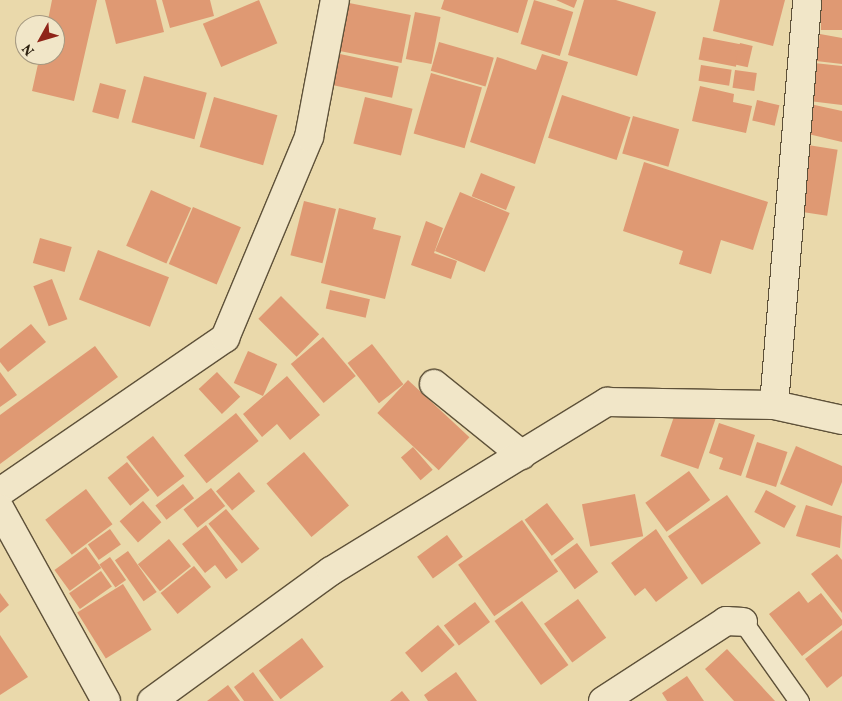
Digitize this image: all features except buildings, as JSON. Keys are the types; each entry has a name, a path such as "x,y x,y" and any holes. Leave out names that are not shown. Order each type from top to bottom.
{"street":[{"path":"0,492 225,338 309,136 335,0"},
{"path":"774,405 807,0"},
{"path":"434,384 522,454"},
{"path":"152,701 331,571 607,402 774,405 842,420"},
{"path":"0,509 106,701"},
{"path":"603,701 726,621 743,622"}],"lane":[{"path":"743,622 799,701"}]}
